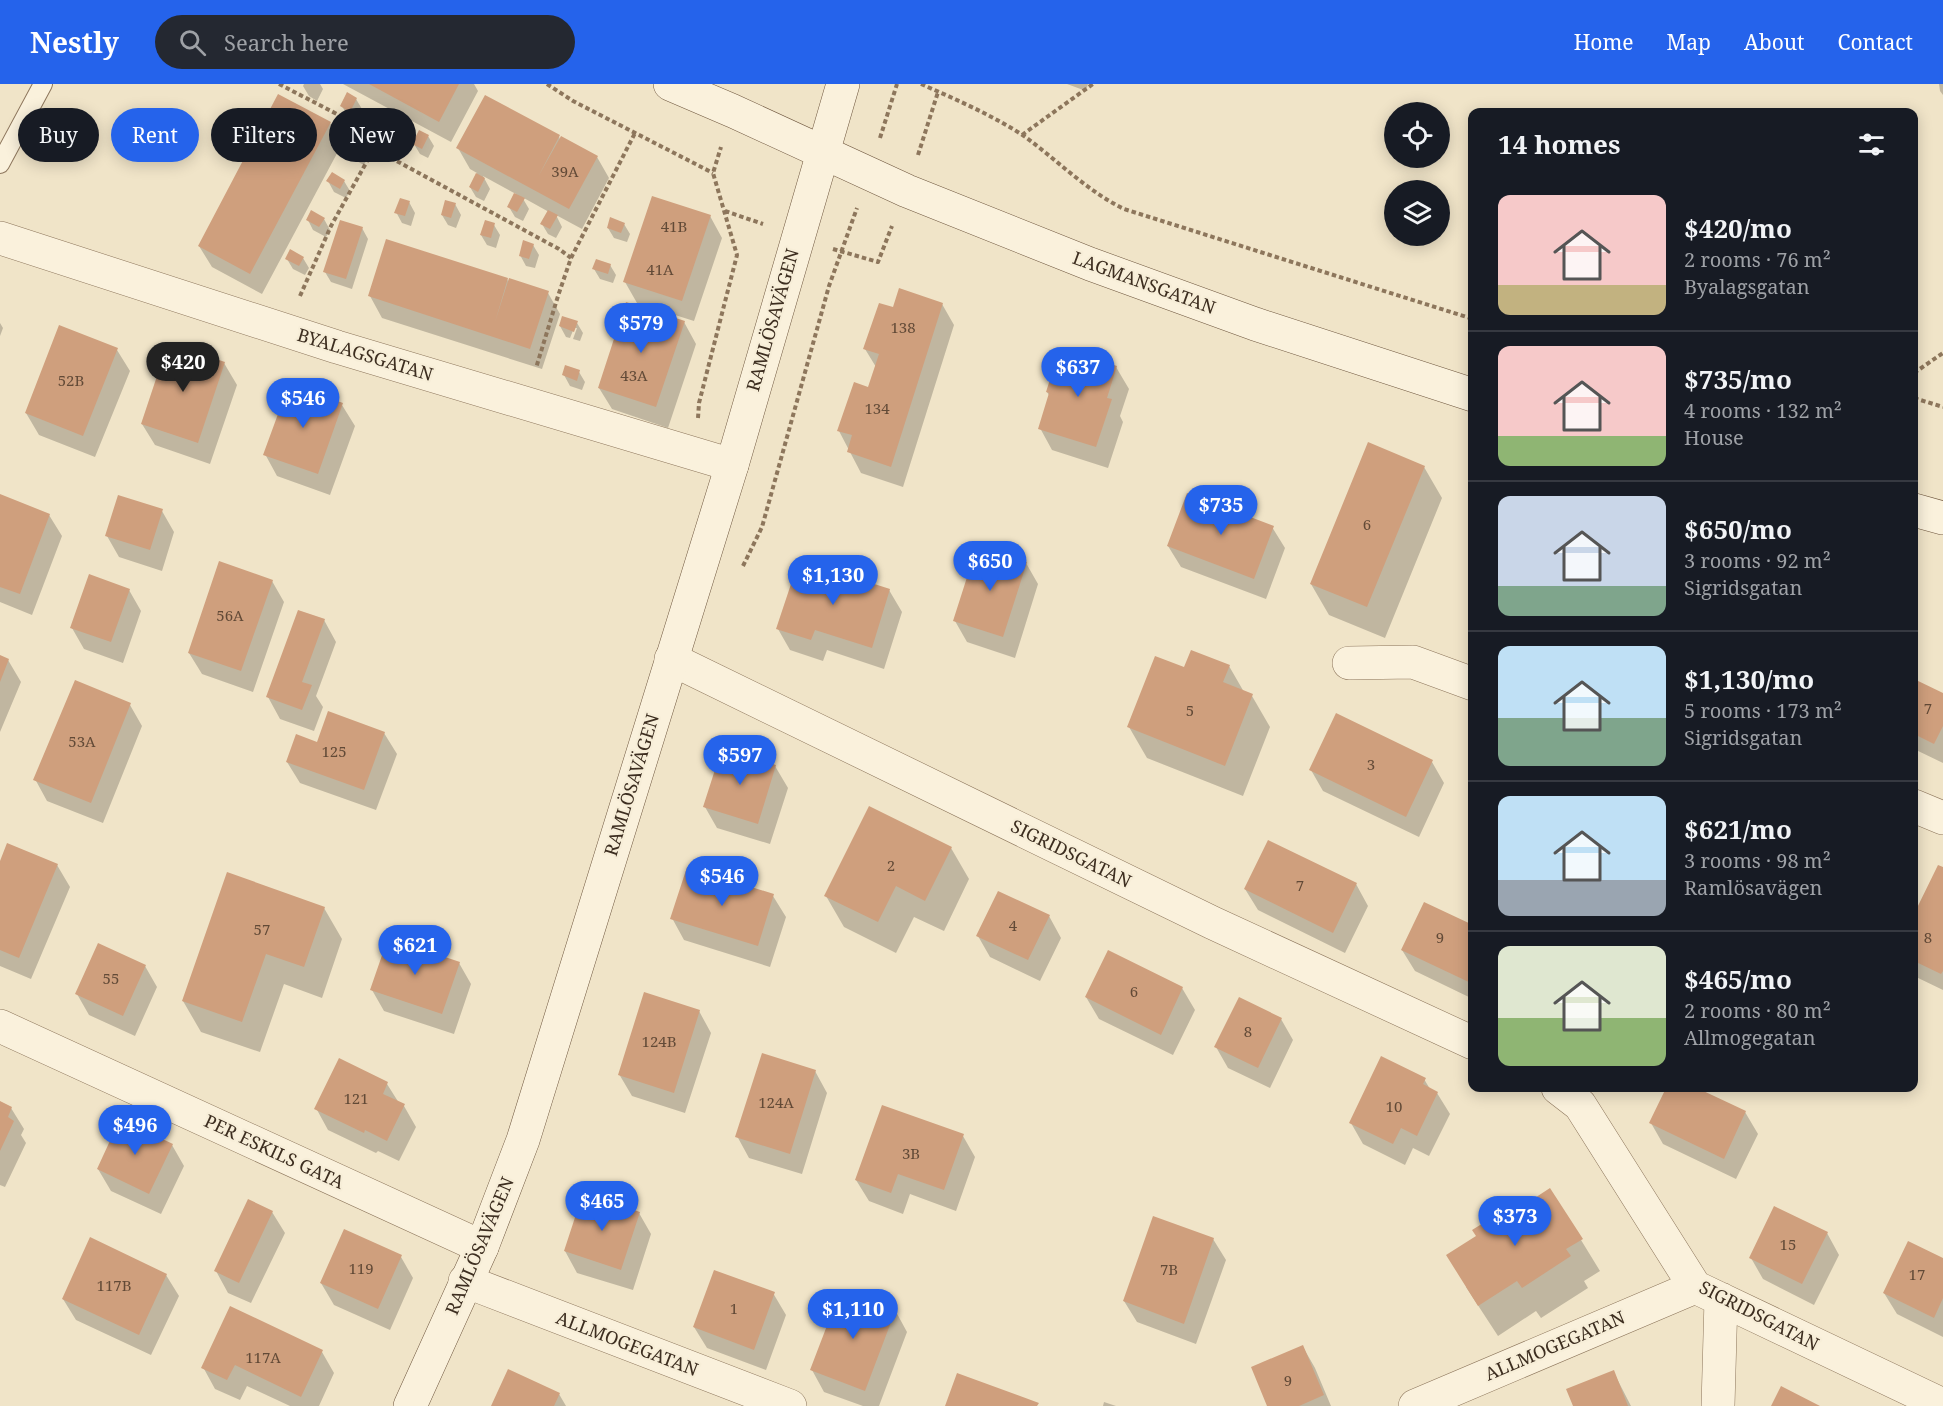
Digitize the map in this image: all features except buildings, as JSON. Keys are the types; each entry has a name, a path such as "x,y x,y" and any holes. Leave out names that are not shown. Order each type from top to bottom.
{"street":[{"name":"LAGMANSGATAN","path":"670,84 907,191 1090,264 1255,324 1468,393"},
{"name":"RAMLÖSAVÄGEN","path":"410,1406 482,1247 523,1140 732,465 843,84"},
{"name":"BYALAGSGATAN","path":"0,238 285,330 732,465"},
{"path":"1918,511 1943,518"},
{"name":"SIGRIDSGATAN","path":"671,659 1213,923 1468,1041"},
{"path":"1349,663 1413,662 1468,682"},
{"path":"1918,808 1943,818"},
{"name":"PER ESKILS GATA","path":"0,1026 482,1247"},
{"name":"SIGRIDSGATAN","path":"1563,1092 1580,1105 1708,1293 1943,1405"},
{"name":"ALLMOGEGATAN","path":"465,1281 790,1406"},
{"path":"1708,1293 1719,1406"},
{"name":"ALLMOGEGATAN","path":"1415,1406 1708,1293"}],"lane":[{"path":"0,164 43,84"}],"path":[{"path":"279,84 329,110"},
{"path":"547,84 573,101 713,173"},
{"path":"921,84 965,104 1022,135 1101,196 1124,209 1468,317"},
{"path":"1022,135 1093,84"},
{"path":"698,455 699,403 737,255 713,173 733,111"},
{"path":"525,403 571,258 635,133"},
{"path":"285,330 331,226 367,162"},
{"path":"398,162 559,249 571,258"},
{"path":"1918,370 1943,353"},
{"path":"1918,399 1943,407"}]}
